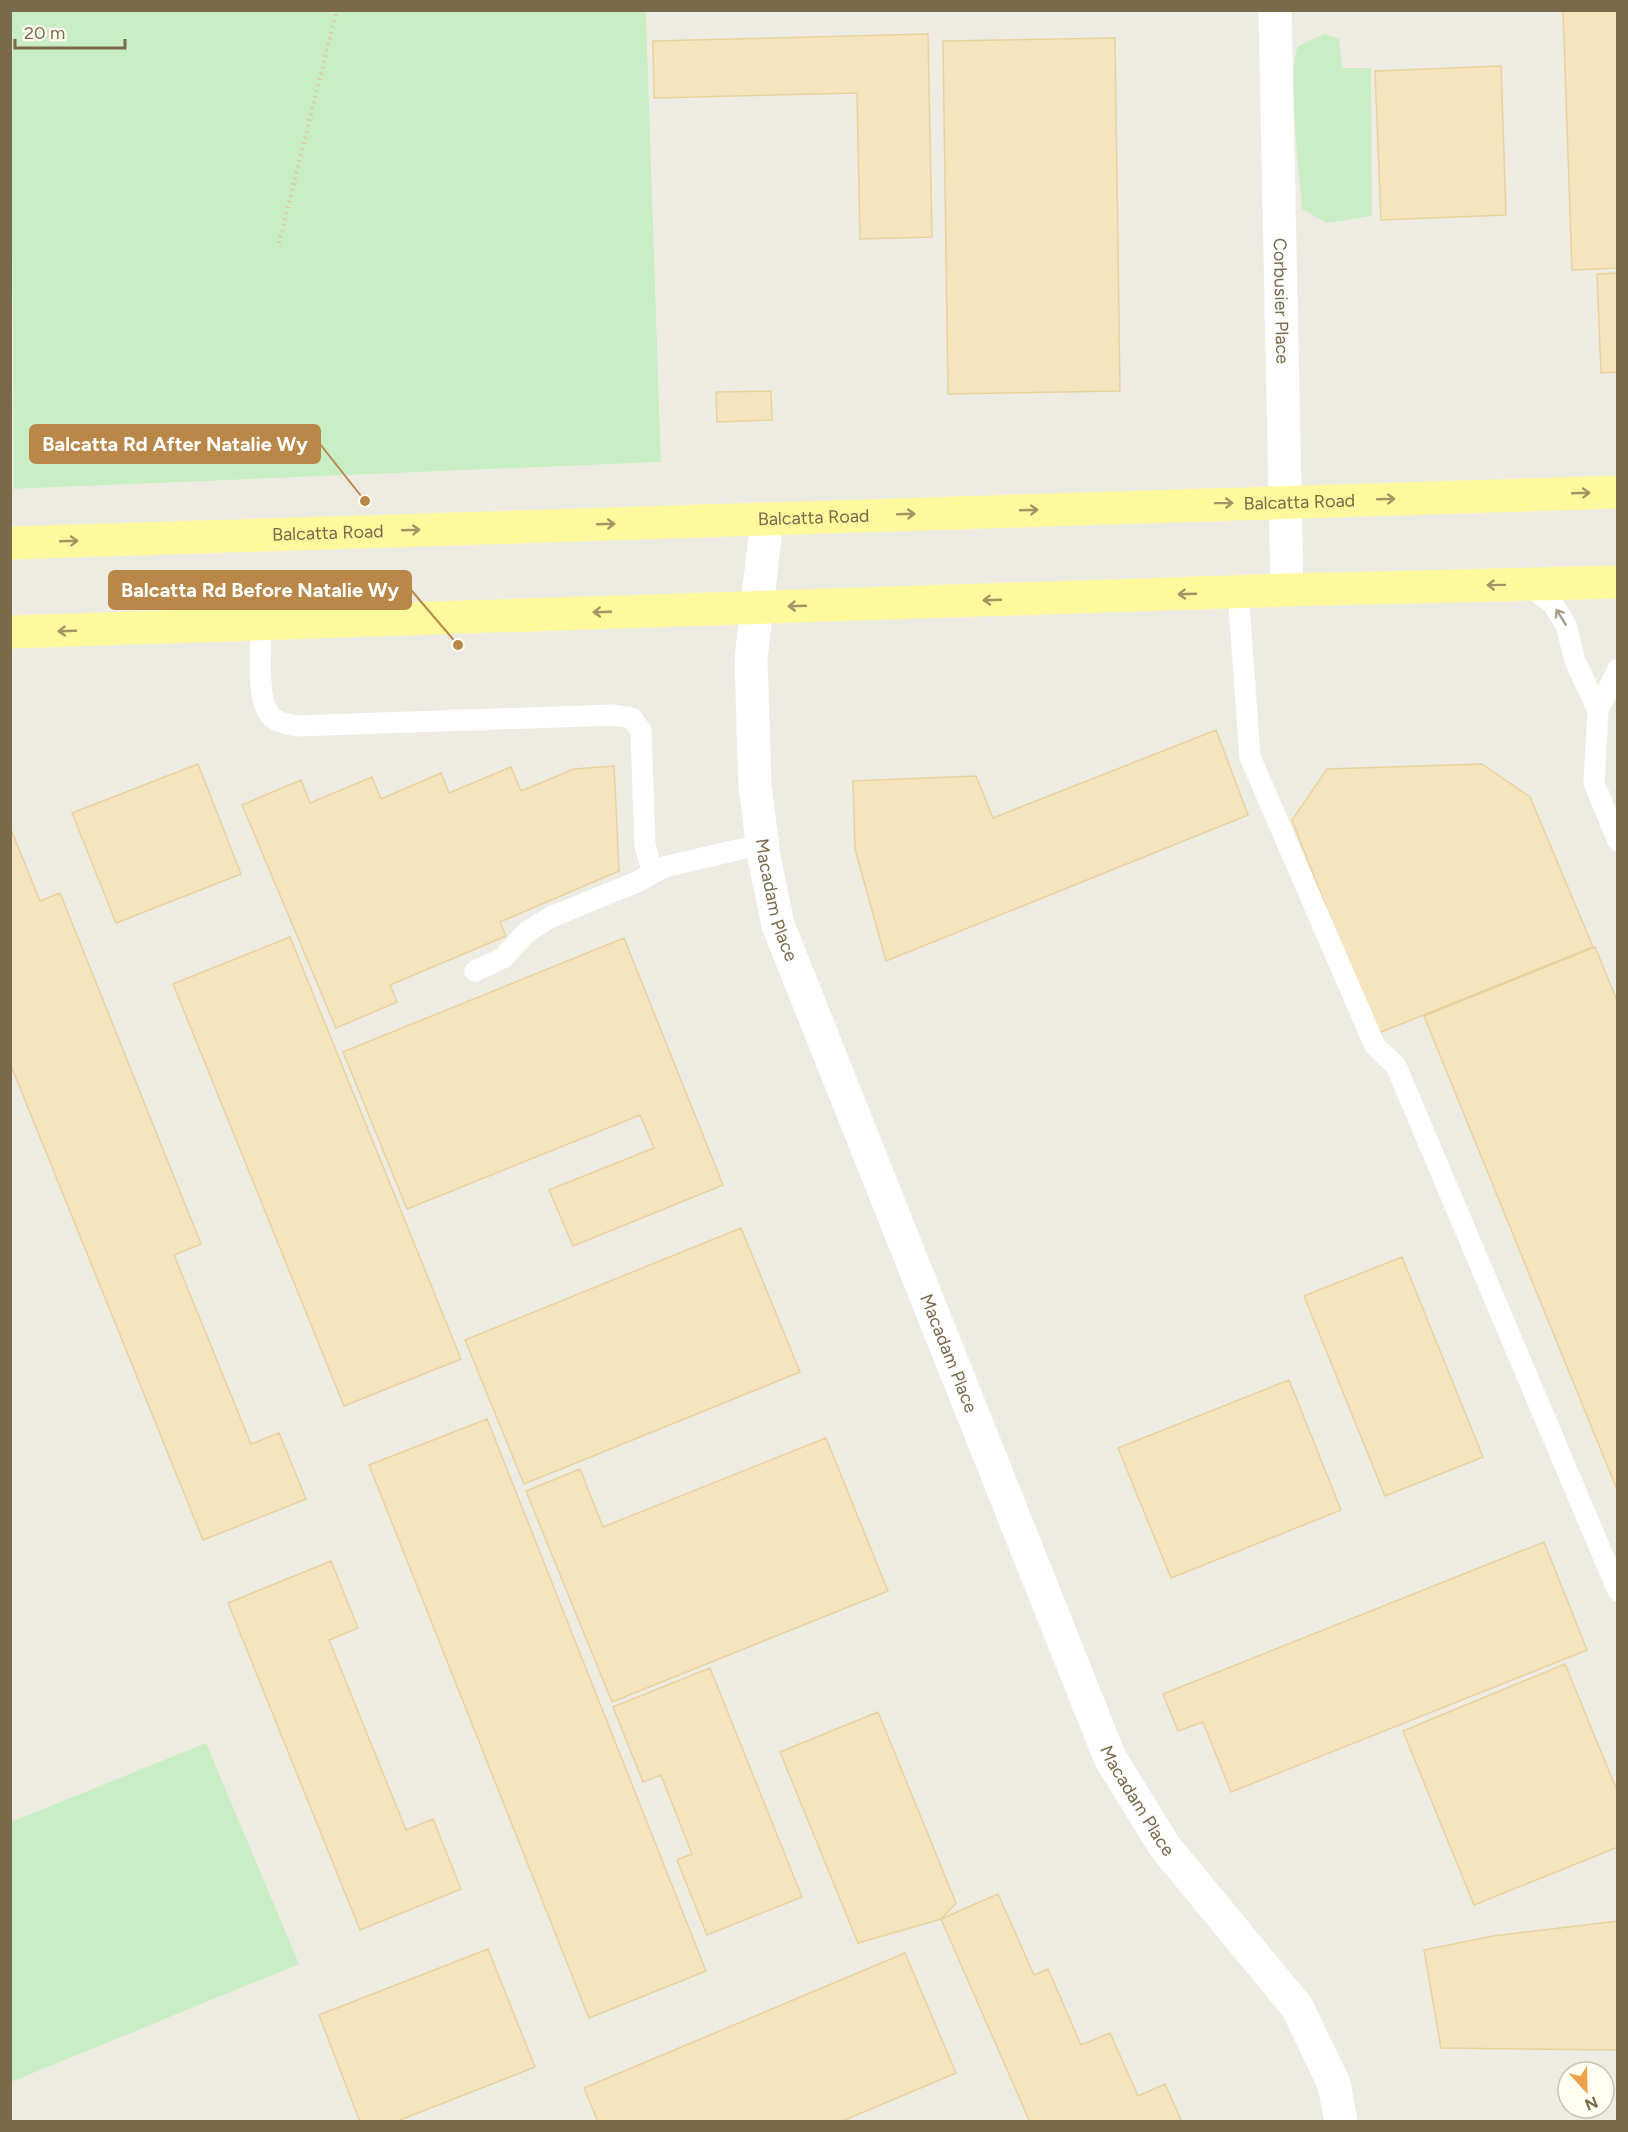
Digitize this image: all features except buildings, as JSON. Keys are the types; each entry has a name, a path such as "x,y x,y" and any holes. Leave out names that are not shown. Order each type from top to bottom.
{"main road":[{"name":"Balcatta Road","path":"10,543 1617,492"},
{"path":"10,632 1287,590 1617,582"}],"street":[{"name":"Corbusier Place","path":"1275,10 1287,590"},
{"name":"Macadam Place","path":"767,519 755,607 751,659 753,747 772,904 798,980 1110,1758 1165,1847 1297,2007 1334,2084 1341,2121"}],"lane":[{"path":"1528,585 1553,604 1566,625 1575,662 1598,710"},
{"path":"1238,592 1250,757 1375,1046 1396,1066 1617,1591"},
{"path":"261,624 261,678 266,710 272,717 288,724 613,715 632,718 641,731 645,846 653,873"},
{"path":"1617,669 1598,710 1594,783 1617,841"},
{"path":"474,971 503,958 527,932 551,917 681,862 763,844"}],"path":[{"path":"279,243 337,10"}],"shaded area":[{"path":"646,11 1617,11 1617,2121 11,2121 10,179 14,489 661,462"}],"green space":[{"path":"10,11 646,11 661,462 14,489"},
{"path":"1325,34 1339,39 1342,68 1371,68 1372,216 1327,223 1302,209 1294,100 1295,59 1298,46"},
{"path":"206,1743 299,1964 11,2082 11,1822"}],"place":[{"name":"Balcatta Rd After Natalie Wy","path":"365,501"},
{"name":"Balcatta Rd Before Natalie Wy","path":"458,645"}]}
